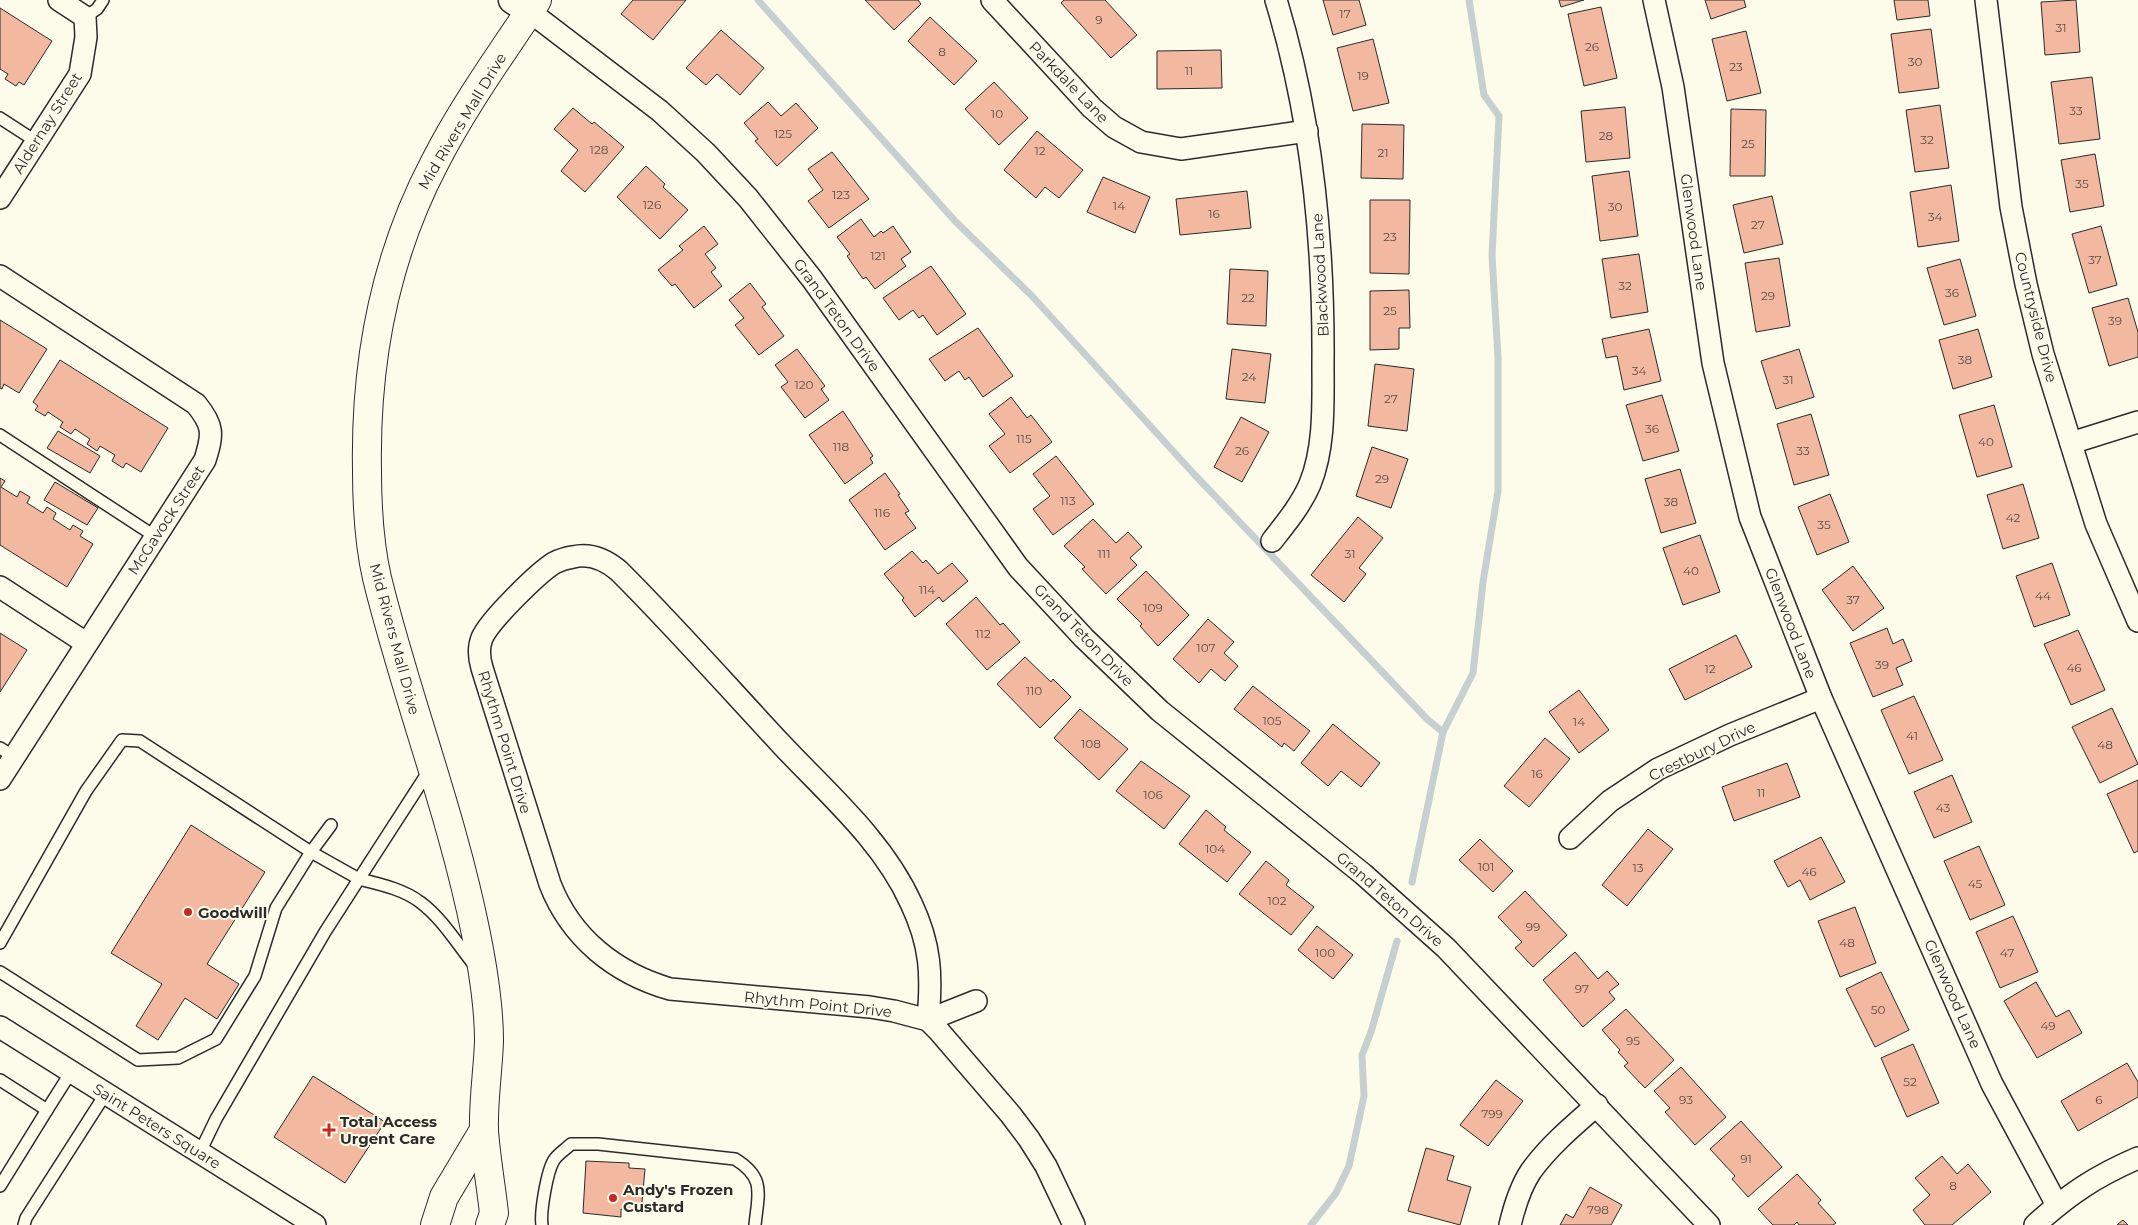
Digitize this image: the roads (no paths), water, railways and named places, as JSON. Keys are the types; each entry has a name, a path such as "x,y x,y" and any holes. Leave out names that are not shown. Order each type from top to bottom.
{"main road":[{"name":"Mid Rivers Mall Drive","path":"490,1225 494,1213 484,1130 489,1038 484,978 464,883 398,660 376,573 367,510 366,420 370,378 382,303 398,249 416,200 440,151 481,85 526,4"},
{"name":"Mid Rivers Mall Drive","path":"436,1225 444,1197 484,1130"}],"street":[{"path":"59,0 85,17"},
{"name":"Parkdale Lane","path":"992,0 1092,108 1114,127 1141,142 1181,149 1307,131"},
{"name":"Blackwood Lane","path":"1272,541 1291,516 1310,484 1323,431 1324,305 1316,188 1307,131 1289,42 1276,0"},
{"name":"Glenwood Lane","path":"1654,0 1673,87 1715,373 1750,517 1821,698 1992,1084 2057,1205"},
{"name":"Countryside Drive","path":"1986,0 2015,226 2026,284 2041,345 2096,524 2138,621"},
{"name":"Grand Teton Drive","path":"526,4 660,111 706,153 748,198 812,279 1018,566 1084,638 1160,711 1363,874 1446,948 1709,1225"},
{"name":"Aldernay Street","path":"0,198 80,74 86,37 85,17"},
{"name":"McGavock Street","path":"0,276 196,404 205,414 212,427 211,443 205,460 86,643 7,752 0,779"},
{"path":"2070,444 2138,422"},
{"name":"Rhythm Point Drive","path":"591,556 619,571 851,818 891,867 913,905 929,954 932,979 928,1020 870,1006 670,989 630,974 602,957 571,925 559,906 550,884 480,661 482,638 494,619 546,570 563,559 591,556"},
{"path":"0,587 86,643"},
{"name":"Crestbury Drive","path":"1570,838 1610,801 1658,769 1730,735 1821,698"},
{"path":"976,1001 928,1020 1020,1127 1046,1166 1071,1224"},
{"name":"Saint Peters Square","path":"0,1027 315,1225"},
{"path":"1510,1225 1514,1210 1531,1172 1562,1136 1597,1105"},
{"path":"2034,1225 2079,1188 2108,1171 2138,1158"}],"lane":[{"path":"85,17 97,8 103,0"},
{"path":"0,118 37,142"},
{"path":"0,435 156,537"},
{"path":"0,943 86,792 122,740 140,741 311,852 359,879 390,887 420,902 438,920 484,978"},
{"path":"200,1152 216,1119 325,932 431,767"},
{"path":"0,972 138,1060 178,1058 216,1039 255,976 276,908 311,852 331,825"},
{"path":"0,1186 71,1072"},
{"path":"0,1080 47,1110"},
{"path":"24,1225 26,1218 106,1093"},
{"path":"542,1225 541,1216 546,1185 554,1160 571,1144 598,1144 735,1159 748,1167 759,1185 755,1225"}],"waterway":[{"path":"758,0 955,221 1032,296 1193,473 1428,720 1443,732"},
{"path":"1412,882 1443,732 1473,673 1483,582 1498,491 1498,358 1492,255 1499,116 1484,95 1469,0"},
{"path":"1311,1225 1336,1193 1349,1166 1364,1096 1362,1055 1371,1032 1397,941"}],"place":[{"name":"Goodwill","path":"188,912"},
{"name":"Total Access Urgent Care","path":"329,1130"},
{"name":"Andy's Frozen Custard","path":"613,1198"}]}
